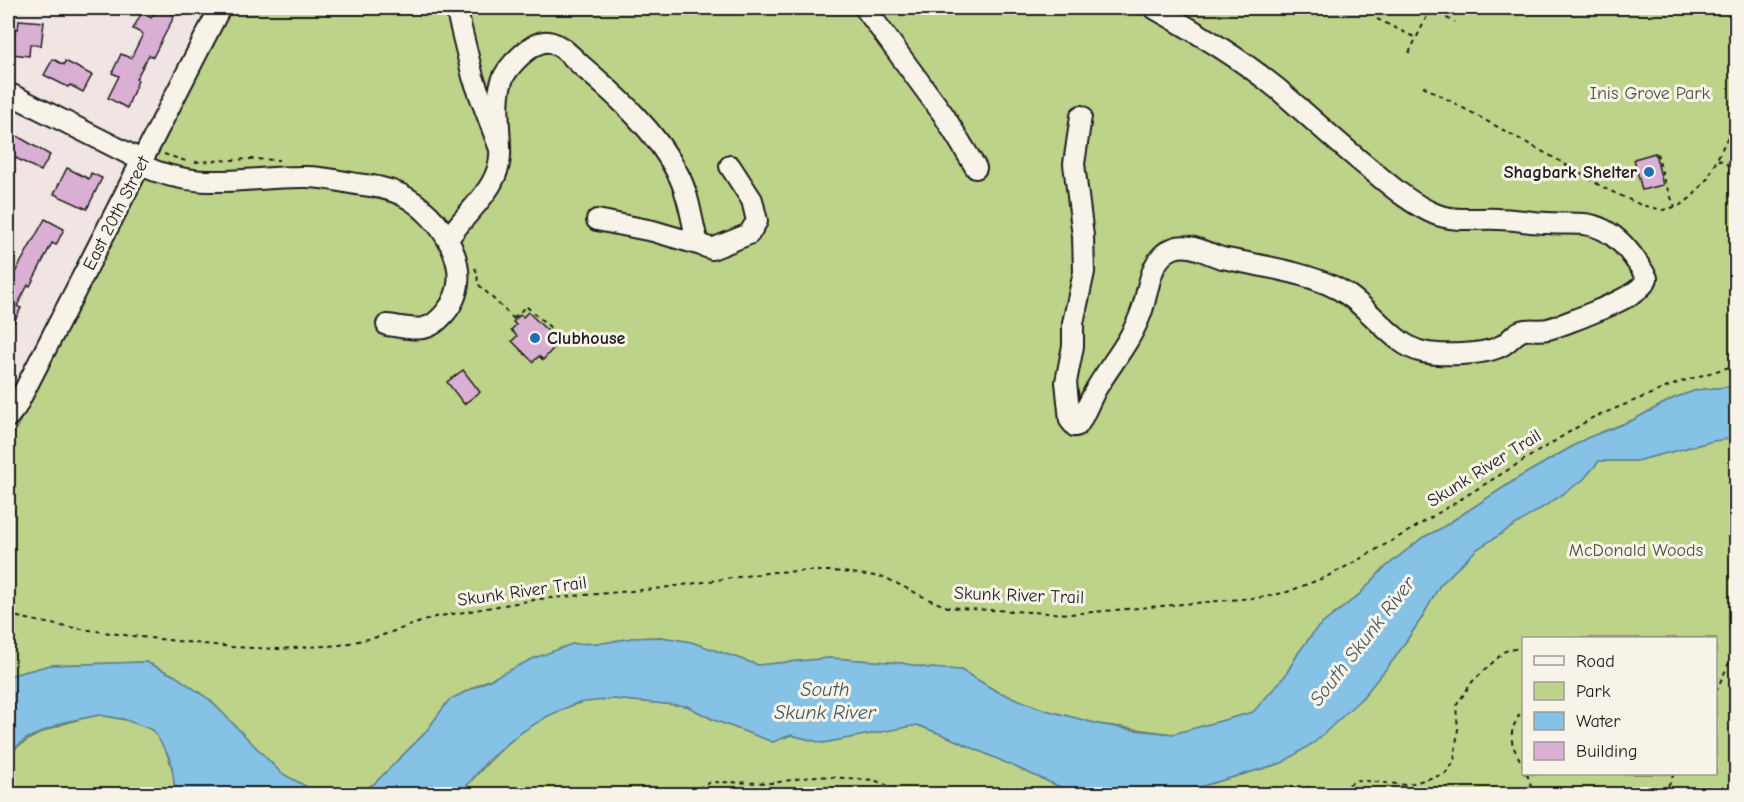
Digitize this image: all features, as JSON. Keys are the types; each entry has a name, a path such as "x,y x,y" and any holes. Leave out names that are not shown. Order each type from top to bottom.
{"street":[{"name":"East 20th Street","path":"8,417 142,163 220,8"},
{"path":"456,8 473,77 500,149"},
{"path":"865,8 943,114 976,168"},
{"path":"1081,117 1074,164 1083,236 1084,272 1073,323 1066,382 1070,420 1075,426 1078,425 1096,390 1131,334 1143,310 1149,278 1155,267 1168,251 1174,248 1192,248 1330,285 1353,298 1401,342 1416,351 1427,353 1475,354 1489,351 1502,346 1523,330 1546,330 1603,309 1628,296 1646,283 1647,278 1624,244 1597,227 1585,224 1499,219 1470,220 1436,214 1423,208 1395,189 1324,132 1280,91 1237,57 1154,8"},
{"path":"448,239 489,188 501,160 499,98 501,81 513,62 537,44 547,41 558,46 605,86 648,130 677,172 685,188 697,240 701,245"},
{"path":"8,93 142,163 154,172 199,182 307,177 384,188 402,195 425,212 448,239 459,273 448,309 436,323 423,328 387,325"},
{"path":"597,220 653,231 711,249 749,234 755,228 757,221 752,200 730,166"}],"path":[{"path":"1409,53 1430,9 1455,22"},
{"path":"1377,19 1416,39"},
{"path":"1423,86 1558,160 1604,188 1641,205 1663,210 1675,207 1692,197 1708,178 1731,130 1737,106"},
{"path":"1731,130 1737,127"},
{"path":"1657,153 1664,180 1675,207"},
{"path":"1718,159 1737,169"},
{"path":"514,318 526,306 552,328 549,332"},
{"name":"Skunk River Trail","path":"8,615 61,626 132,636 279,649 340,645 377,637 435,617 528,600 655,590 772,572 833,571 884,577 948,607 1070,614 1264,597 1306,584 1353,563 1592,418 1680,382 1737,365"},
{"path":"1281,795 1297,786 1337,792 1357,780 1406,785 1445,774 1454,762 1458,729 1456,706 1472,682 1505,651 1522,647"},
{"path":"1717,689 1737,648"},
{"path":"1522,710 1511,731 1513,749 1522,764"},
{"path":"1527,775 1534,795"},
{"path":"1664,795 1674,775"},
{"path":"691,795 695,790 711,782 772,783 816,776 874,780 907,795"}],"green space":[{"name":"Inis Grove Park","path":"229,8 1736,8 1736,386 1697,390 1674,398 1633,420 1587,438 1422,538 1382,570 1360,594 1317,628 1285,676 1254,712 1173,734 1098,724 1042,709 996,691 961,670 830,658 758,665 691,642 661,637 632,638 604,643 572,644 484,682 449,700 425,733 374,784 355,794 320,794 281,773 210,700 175,676 146,662 51,665 8,676 8,451 13,435"},
{"name":"McDonald Woods","path":"1736,438 1736,794 1175,794 1282,763 1362,698 1394,659 1421,619 1440,585 1477,549 1583,480 1599,461 1636,461 1713,441"},
{"path":"613,699 687,706 714,720 773,742 791,735 823,743 917,725 1076,794 460,794 512,740 542,719 580,703"},
{"path":"99,715 139,724 156,733 172,769 173,794 8,794 8,754 29,739 51,728"}],"water":[{"name":"South Skunk River","path":"1736,386 1736,438 1713,441 1636,461 1599,461 1583,480 1477,549 1440,585 1421,619 1394,659 1362,698 1315,742 1282,763 1175,794 1076,794 917,725 823,743 791,735 773,742 714,720 687,706 613,699 577,703 548,716 520,733 488,760 460,794 355,794 374,784 425,733 449,700 532,659 572,644 604,643 632,638 661,637 691,642 758,665 830,658 961,670 996,691 1042,709 1098,724 1133,730 1173,734 1253,712 1285,676 1317,628 1360,594 1382,570 1422,538 1587,438 1633,420 1674,398 1697,390"},
{"path":"146,662 175,676 210,700 281,773 320,794 173,794 175,789 171,760 153,730 123,719 99,715 64,722 26,739 8,754 8,676 51,665"}],"building":[{"path":"157,8 175,15 153,57 149,55 136,79 138,80 127,108 108,98 119,76 112,73 121,54 131,58 143,34 133,29 142,12 151,18"},
{"path":"19,20 44,22 41,46 30,44 29,56 12,54 15,28 18,29"},
{"path":"53,59 64,65 65,61 92,75 83,92 44,75"},
{"path":"17,136 50,155 41,171 8,154 10,137"},
{"name":"Shagbark Shelter","path":"1655,153 1663,185 1642,190 1634,159"},
{"path":"67,168 89,179 91,173 102,178 87,209 54,194"},
{"path":"45,219 64,229 56,245 52,243 30,286 28,285 17,306 21,308 8,334 8,285"},
{"name":"Clubhouse","path":"528,312 559,342 543,360 539,356 533,362 512,341 517,336 511,330 516,325 513,322 520,315 523,317"},
{"path":"463,370 480,392 464,404 447,382"}],"place":[{"name":"Shagbark Shelter","path":"1649,172"},
{"name":"Clubhouse","path":"535,338"}]}
